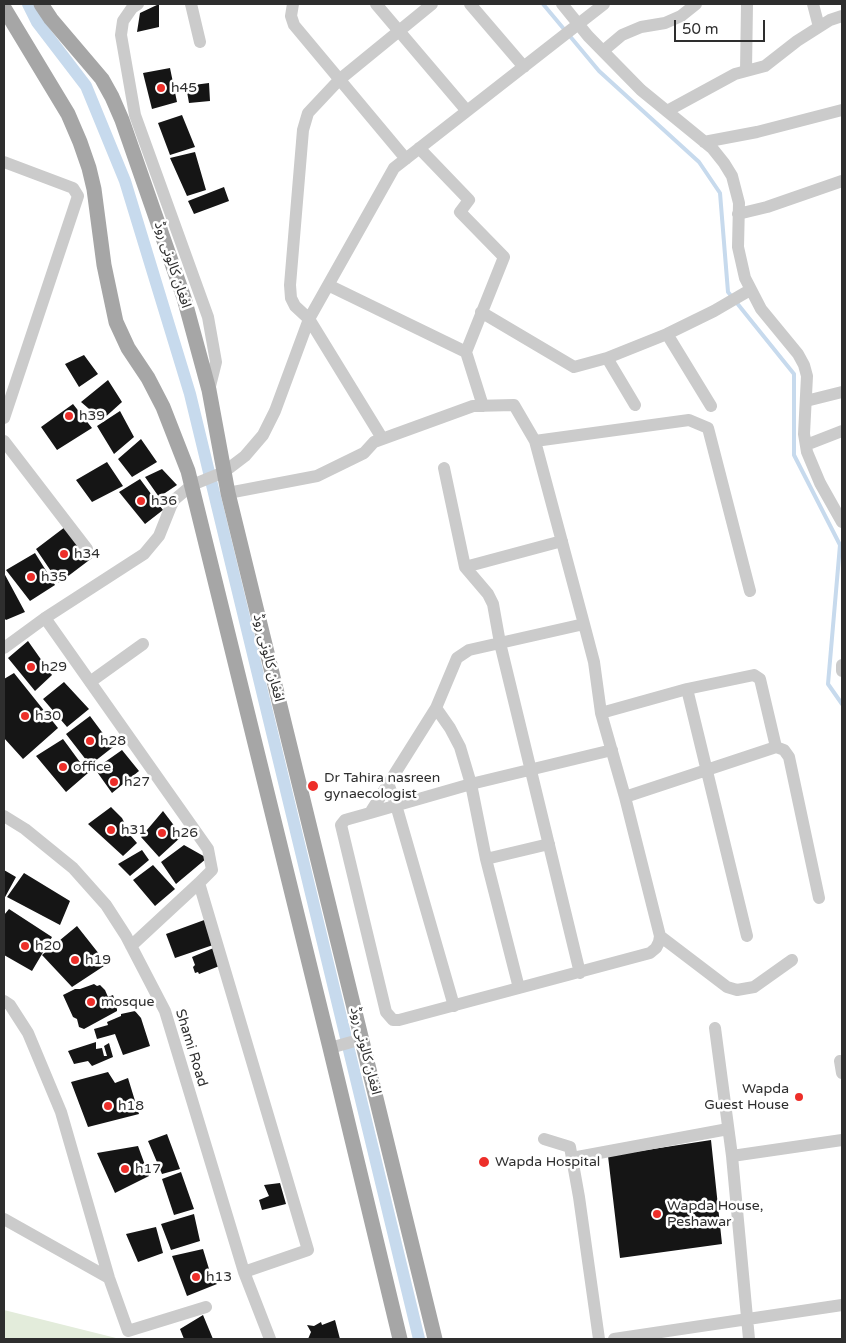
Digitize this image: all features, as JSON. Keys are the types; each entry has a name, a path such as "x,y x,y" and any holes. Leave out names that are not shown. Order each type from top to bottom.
{"main road":[{"name":"افغان کالونی روڈ","path":"41,4 50,19 102,79 122,120 184,298 209,390 221,474 228,493 436,1339"},
{"path":"4,8 68,114 80,142 94,189 104,265 116,322 128,348 148,378 163,407 181,452 197,483 400,1339"}],"street":[{"path":"138,4 132,8 123,21 121,35 135,115 208,317 216,362 209,390"},
{"path":"191,4 200,42"},
{"path":"293,4 291,16 294,25 406,159"},
{"path":"376,4 467,111"},
{"path":"382,438 309,319 295,306 291,298 290,285 303,130 308,113 339,80 432,4"},
{"path":"470,4 524,67"},
{"path":"562,4 576,26 640,90 704,142 724,163 732,176 737,193 738,247 745,278 761,310 798,354 807,376 804,434 806,445 813,468 842,522"},
{"path":"4,648 45,618 144,554 159,536 174,500 197,483 221,474 245,456 263,435 275,410 309,319 394,168 604,4"},
{"path":"603,51 622,36 641,27 673,20 696,4"},
{"path":"746,72 747,4"},
{"path":"813,4 819,26"},
{"path":"668,111 735,74 765,66 797,40 830,20 842,16"},
{"path":"704,142 757,132 842,110"},
{"path":"419,148 469,200 460,212 504,257 466,352 483,406"},
{"path":"4,162 73,188 78,196 5,410"},
{"path":"738,214 766,207 842,181"},
{"path":"328,284 466,352"},
{"path":"481,312 574,367 606,358 667,334 714,311 750,290"},
{"path":"667,334 711,406"},
{"path":"606,358 635,405"},
{"path":"806,401 842,392"},
{"path":"228,493 317,476 364,453 374,442 382,438 473,406 514,405 535,441 594,662 601,714 612,750 625,797 660,942 650,953 454,1006 393,1020 386,1012 342,831 341,825 345,820 471,784 612,750"},
{"path":"535,441 689,420 708,428 750,591"},
{"path":"806,445 842,431"},
{"path":"4,440 87,550"},
{"path":"444,468 465,567 488,594 493,604 500,643 580,973"},
{"path":"465,567 562,541"},
{"path":"45,618 208,849 212,870 131,946"},
{"path":"370,812 436,708 457,658 469,650 584,624"},
{"path":"90,682 143,644"},
{"path":"842,665 842,671"},
{"path":"601,714 687,689 754,675 760,679 776,747"},
{"path":"687,689 747,936"},
{"path":"436,708 460,747 471,784 486,859 519,988"},
{"path":"625,797 776,747 784,750 789,757 819,898"},
{"path":"388,783 454,1006"},
{"name":"Shami Road","path":"4,816 25,829 73,868 106,905 131,946 165,1011 244,1272 270,1339"},
{"path":"486,859 549,844"},
{"path":"199,883 308,1250 244,1272"},
{"path":"660,936 727,987 737,990 754,987 792,960"},
{"path":"4,1001 10,1005 28,1033 61,1112 109,1278 128,1331 206,1307"},
{"path":"715,1028 732,1156 749,1339"},
{"path":"330,1048 362,1040"},
{"path":"572,1158 728,1130"},
{"path":"544,1140 570,1146 599,1339"},
{"path":"732,1156 842,1140"},
{"path":"4,1219 109,1278"},
{"path":"614,1339 842,1305"}],"green space":[{"path":"4,1310 120,1339 4,1339"}],"building":[{"path":"159,4 159,27 137,32 140,13"},
{"name":"h45","path":"170,68 177,102 152,109 143,73"},
{"path":"209,83 210,101 189,103 186,86"},
{"path":"182,115 195,147 170,155 158,123"},
{"path":"195,152 206,190 187,196 170,158"},
{"path":"224,187 229,201 194,214 188,201"},
{"path":"84,355 98,374 79,387 65,364"},
{"path":"108,380 122,402 102,420 81,402"},
{"name":"h39","path":"73,404 92,428 57,450 41,427"},
{"path":"120,411 134,437 114,454 97,426"},
{"path":"141,439 157,462 132,477 118,459"},
{"path":"107,462 123,486 92,502 76,480"},
{"path":"162,469 177,485 159,497 145,477"},
{"name":"h36","path":"140,479 163,510 145,524 119,492"},
{"name":"h34","path":"65,527 92,558 59,583 36,549"},
{"name":"h35","path":"35,553 55,585 30,601 6,570"},
{"path":"4,573 25,612 6,620 4,618"},
{"name":"h29","path":"28,641 52,675 35,691 8,658"},
{"name":"h30","path":"14,673 58,728 23,759 4,738 4,679"},
{"path":"64,682 89,709 67,727 43,699"},
{"name":"h28","path":"90,716 113,747 90,765 66,734"},
{"name":"office","path":"63,739 88,773 66,792 36,756"},
{"name":"h27","path":"122,750 139,771 112,793 95,769"},
{"name":"h31","path":"111,807 122,818 131,836 137,843 123,856 88,824"},
{"name":"h26","path":"163,811 182,836 159,857 141,837"},
{"path":"184,845 207,858 176,884 161,862"},
{"path":"142,850 149,860 130,876 118,864"},
{"path":"153,865 175,889 155,906 133,880"},
{"path":"4,870 16,877 4,899"},
{"path":"24,873 70,901 60,925 7,897"},
{"name":"h20","path":"9,909 52,937 32,971 4,955 4,915"},
{"path":"207,919 216,944 175,958 166,934"},
{"name":"h19","path":"77,926 107,964 72,987 42,955"},
{"path":"216,947 222,965 199,974 198,972 195,973 192,957"},
{"name":"mosque","path":"94,984 100,985 108,997 113,995 117,1011 84,1029 79,1027 77,1019 73,1017 63,995 75,989"},
{"path":"135,1011 141,1018 150,1046 123,1055 115,1034 97,1039 94,1029 108,1025 107,1022 121,1016 121,1014"},
{"path":"96,1042 96,1049 102,1048 104,1056 107,1056 104,1046 109,1043 113,1057 92,1066 88,1061 74,1064 68,1051"},
{"name":"h18","path":"108,1072 115,1083 128,1078 139,1114 88,1127 71,1082"},
{"path":"167,1134 180,1169 162,1174 148,1141"},
{"name":"Wapda House, Peshawar","path":"711,1140 722,1244 620,1258 608,1156"},
{"name":"h17","path":"138,1146 149,1176 115,1193 97,1153"},
{"path":"181,1172 194,1209 174,1215 162,1179"},
{"path":"280,1183 286,1204 262,1210 259,1200 269,1196 264,1185"},
{"path":"194,1214 200,1241 171,1250 161,1224"},
{"path":"156,1227 163,1253 138,1262 126,1234"},
{"name":"h13","path":"203,1249 209,1269 217,1284 187,1296 172,1256"},
{"path":"203,1315 213,1339 184,1339 180,1329"},
{"path":"335,1320 340,1339 308,1339 311,1332 307,1325 314,1326 321,1322 322,1325"}],"waterway":[{"path":"28,4 37,22 86,86 125,181 190,394 419,1339"},
{"path":"543,4 599,71 699,162 720,193 728,292 794,374 794,455 840,545 828,684 842,704"}],"place":[{"name":"h45","path":"161,88"},
{"name":"h39","path":"69,416"},
{"name":"h36","path":"141,501"},
{"name":"h34","path":"64,554"},
{"name":"h35","path":"31,577"},
{"name":"h29","path":"31,667"},
{"name":"h30","path":"25,716"},
{"name":"h28","path":"90,741"},
{"name":"office","path":"63,767"},
{"name":"h27","path":"114,782"},
{"name":"Dr Tahira nasreen gynaecologist","path":"313,786"},
{"name":"h31","path":"111,830"},
{"name":"h26","path":"162,833"},
{"name":"h20","path":"25,946"},
{"name":"h19","path":"75,960"},
{"name":"mosque","path":"91,1002"},
{"name":"Wapda Guest House","path":"799,1097"},
{"name":"h18","path":"108,1106"},
{"name":"Wapda Hospital","path":"484,1162"},
{"name":"h17","path":"125,1169"},
{"name":"Wapda House, Peshawar","path":"657,1214"},
{"name":"h13","path":"196,1277"}]}
